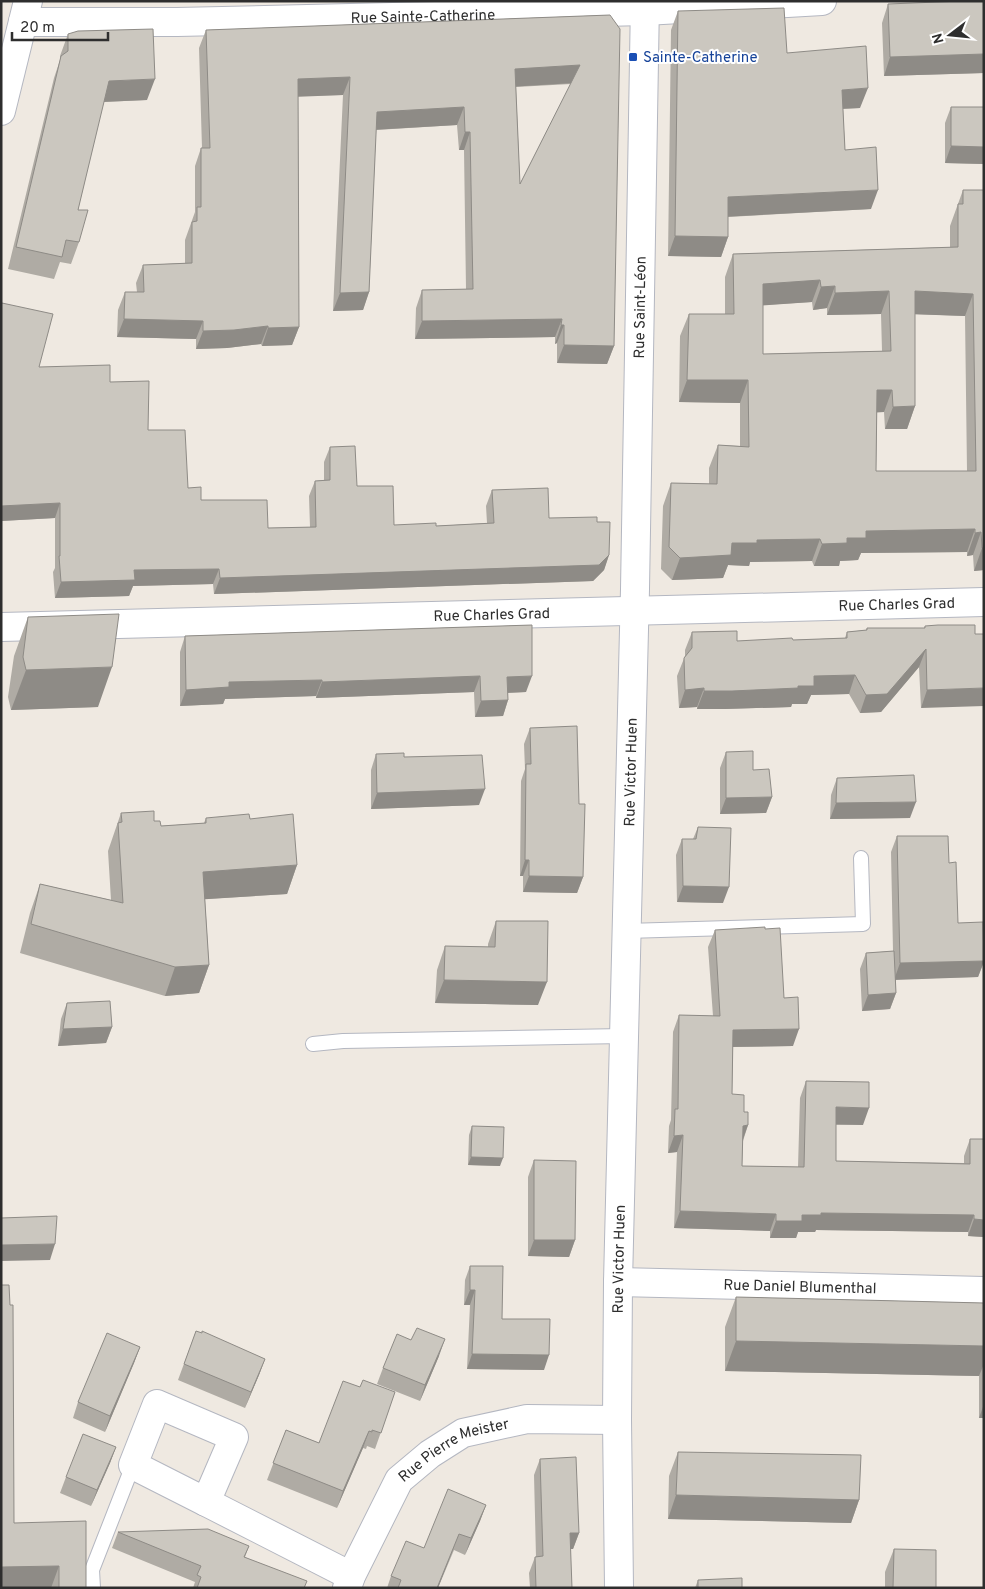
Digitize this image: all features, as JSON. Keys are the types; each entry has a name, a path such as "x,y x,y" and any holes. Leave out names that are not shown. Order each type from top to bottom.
{"street":[{"name":"Rue Sainte-Catherine","path":"25,12 186,21 822,1"},
{"name":"Rue Saint-Léon","path":"634,612 645,6"},
{"path":"1,111 25,12"},
{"name":"Rue Charles Grad","path":"1,627 984,602"},
{"name":"Rue Victor Huen","path":"619,1588 618,1282 634,612"},
{"name":"Rue Daniel Blumenthal","path":"618,1282 984,1291"},
{"path":"134,1465 157,1404 234,1437 206,1502"},
{"name":"Rue Pierre Meister","path":"134,1465 206,1502 349,1582 399,1480 430,1454 463,1433 527,1419 617,1420"}],"lane":[{"path":"626,931 863,924 861,858"},
{"path":"313,1044 343,1041 624,1036"},
{"path":"93,1588 92,1570 134,1465"}],"building":[{"path":"984,1 984,54 890,57 888,4"},
{"path":"784,8 787,53 866,46 868,88 842,90 845,150 876,147 878,190 728,197 728,237 675,236 678,11"},
{"path":"610,15 620,29 614,346 564,345 564,325 561,325 562,319 422,321 422,290 473,289 470,132 465,132 464,107 377,112 369,292 340,293 350,77 298,79 299,327 268,328 268,326 203,331 203,321 124,319 125,292 144,292 143,265 192,263 192,222 197,221 197,207 201,207 201,148 210,148 206,30","holes":["580,65 520,184 515,69"]},
{"path":"153,29 155,79 109,81 78,210 88,210 79,242 66,240 62,257 16,247 61,56 68,51 68,34 78,31"},
{"path":"951,107 984,107 984,147 951,146"},
{"path":"963,190 984,190 984,548 982,548 981,532 975,533 975,529 866,531 866,538 847,538 847,543 822,544 820,539 757,540 757,543 732,543 731,555 680,558 669,547 671,483 717,484 718,445 749,447 748,380 687,380 689,314 734,314 733,254 958,247 958,204 963,204","holes":["820,280 821,287 835,286 835,293 889,291 891,351 763,354 763,284","915,291 973,294 976,471 876,471 877,390 892,390 893,407 915,406"]},
{"path":"2,303 53,314 39,367 110,365 110,382 149,381 148,430 185,430 188,488 201,487 201,500 267,500 268,528 316,527 315,481 330,480 330,447 355,446 357,486 393,486 394,525 436,523 436,526 494,523 492,490 548,488 549,518 597,517 597,522 610,522 609,555 599,565 220,578 219,569 134,570 135,580 61,582 59,556 60,503 1,506"},
{"path":"119,614 112,667 26,670 23,657 28,617"},
{"path":"532,625 532,676 507,677 508,700 481,701 480,676 322,682 322,680 229,682 229,687 186,690 185,636"},
{"path":"975,625 975,634 984,634 984,688 927,690 926,649 887,694 866,695 855,675 814,676 814,686 798,686 798,688 732,691 704,691 704,688 685,690 684,658 692,648 692,632 737,631 737,641 792,638 793,640 847,638 847,632 867,630 867,628 925,628 925,626"},
{"path":"577,726 579,804 585,804 583,877 529,876 529,860 525,860 526,764 531,764 530,728"},
{"path":"753,751 753,770 769,769 772,797 726,798 726,752"},
{"path":"404,753 404,757 482,755 485,789 377,793 376,754"},
{"path":"914,775 916,802 836,803 837,778"},
{"path":"154,811 154,821 160,821 161,826 206,823 206,818 249,814 250,819 293,814 297,865 203,872 209,965 175,967 31,924 40,884 123,903 118,823 122,822 121,813"},
{"path":"698,827 731,828 729,887 683,886 682,839 696,839"},
{"path":"897,836 948,836 949,863 956,862 958,923 983,922 984,961 900,963"},
{"path":"496,921 548,921 547,982 444,980 445,946 495,947"},
{"path":"765,927 765,929 780,928 784,998 798,997 799,1029 733,1030 732,1094 744,1095 744,1112 748,1112 748,1125 743,1126 742,1166 804,1167 806,1081 869,1082 869,1108 836,1107 836,1161 970,1164 970,1139 984,1139 984,1220 974,1219 974,1215 821,1213 821,1215 802,1215 802,1221 776,1221 776,1214 680,1211 683,1135 674,1136 675,1109 678,1109 679,1015 720,1016 715,930"},
{"path":"894,951 896,993 868,995 866,953"},
{"path":"110,1001 112,1027 63,1029 67,1003"},
{"path":"472,1126 504,1127 503,1158 471,1157"},
{"path":"534,1160 576,1161 575,1240 534,1240"},
{"path":"57,1216 55,1244 1,1245 1,1218"},
{"path":"470,1266 503,1266 502,1319 550,1319 549,1355 472,1354 475,1290 470,1290"},
{"path":"1,1285 9,1285 10,1305 13,1305 14,1523 86,1521 86,1588 59,1588 59,1566 1,1567"},
{"path":"736,1297 984,1303 984,1346 736,1341"},
{"path":"417,1328 445,1339 425,1385 383,1368 397,1334 411,1340"},
{"path":"196,1331 202,1333 202,1331 265,1359 251,1392 184,1364"},
{"path":"107,1333 140,1347 110,1416 78,1402"},
{"path":"363,1380 395,1392 381,1433 369,1431 343,1491 273,1463 286,1430 319,1443 343,1381 360,1387"},
{"path":"83,1434 116,1447 97,1490 66,1477"},
{"path":"678,1452 861,1455 859,1500 676,1495"},
{"path":"576,1457 579,1533 570,1533 572,1588 536,1588 535,1557 543,1556 540,1459"},
{"path":"448,1489 486,1505 471,1538 459,1534 437,1588 398,1588 401,1580 391,1576 406,1541 424,1548"},
{"path":"208,1529 249,1546 244,1557 307,1581 304,1588 197,1588 201,1577 197,1575 201,1566 118,1532"},
{"path":"894,1549 936,1550 936,1588 893,1588"},
{"path":"742,1578 742,1588 698,1588 698,1580"}],"place":[{"name":"Sainte-Catherine","path":"633,57"}]}
